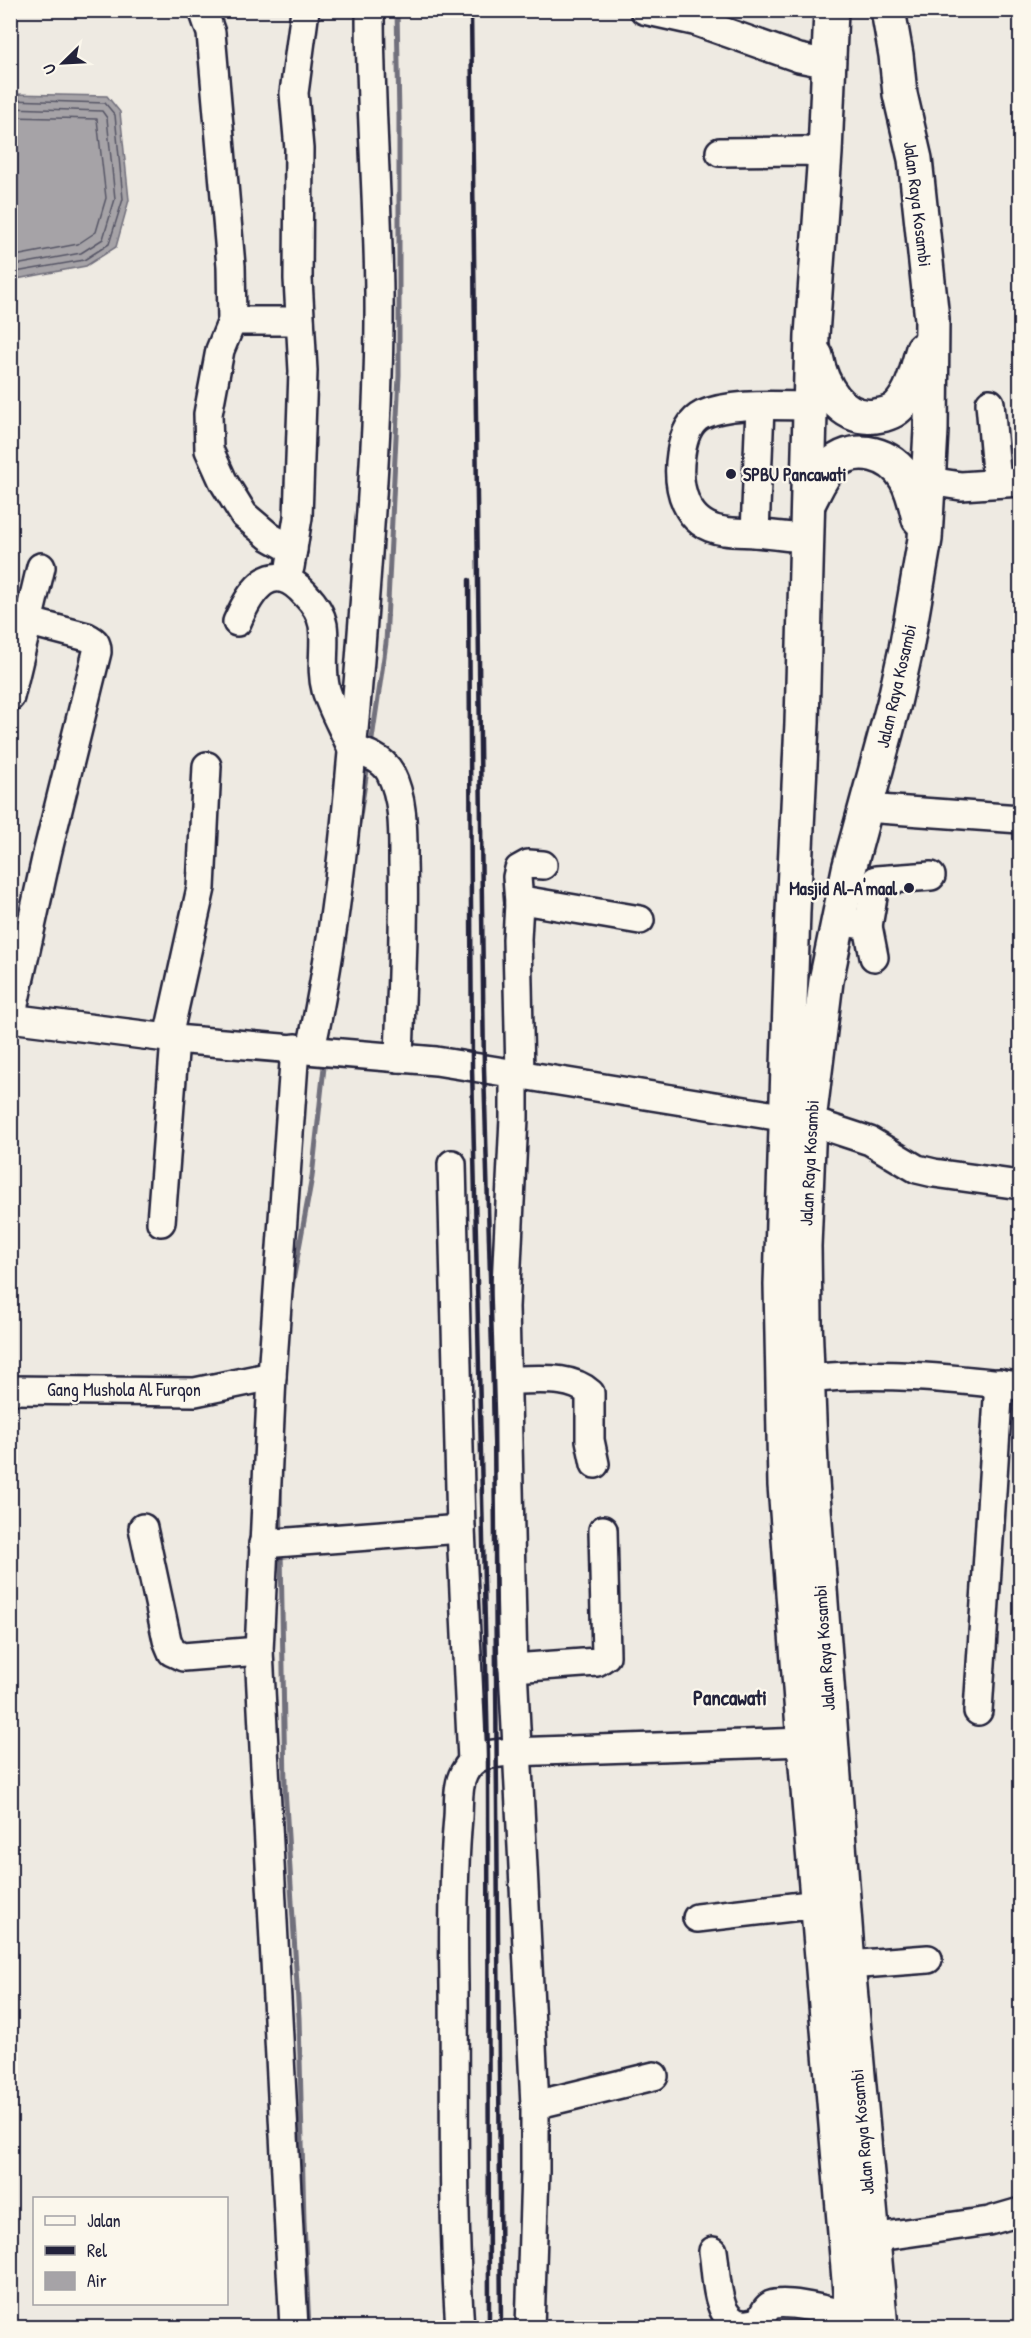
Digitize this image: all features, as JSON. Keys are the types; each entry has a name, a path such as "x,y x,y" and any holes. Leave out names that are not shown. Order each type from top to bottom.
{"highway":[{"name":"Jalan Raya Kosambi","path":"831,10 825,153 812,335 802,723 793,911 798,1120 825,1888 862,2324"},
{"name":"Jalan Raya Kosambi","path":"862,2324 871,2238 848,1965 825,1888 804,1742 785,1485 781,1284 798,1120 826,981 853,923 865,808 894,703 925,539 931,430 932,319 922,207 915,159 900,94 888,10"},
{"path":"812,335 818,364 829,392 846,409 857,415 871,417 884,415 898,407 906,397 912,385 932,319"},
{"path":"807,522 824,474 835,462 853,453 875,454 899,469 906,477 925,539"}],"street":[{"path":"203,10 211,33 231,266 232,321 220,350 208,414 209,450 223,481 244,515 270,537 293,550"},
{"path":"288,580 298,517 301,452 303,371 298,279 299,149 294,93 305,10"},
{"path":"294,2328 259,1651 278,1544 272,1376 310,1049 324,989 344,846 364,753 360,657 376,424 379,294 370,10"},
{"path":"644,10 694,21 799,58 829,64"},
{"path":"720,152 825,153"},
{"path":"232,321 300,321"},
{"path":"928,481 961,486 1009,483 990,403"},
{"path":"807,522 755,533 723,531 703,525 686,504 679,472 683,443 689,427 699,416 714,410 810,406"},
{"path":"755,533 760,407"},
{"path":"10,697 30,621 41,567"},
{"path":"237,622 245,602 267,579 276,577 288,580 306,595 317,609 323,623 323,670 326,690 364,753 389,770 402,815 405,911 399,1058"},
{"path":"30,621 87,637 97,645 98,652 50,843 11,1018 171,1038 436,1061 798,1120 870,1141 917,1169 1020,1185"},
{"path":"324,645 360,657"},
{"path":"161,1222 171,1038 201,888 207,766"},
{"path":"865,808 1020,819"},
{"path":"530,2328 535,2105 513,1668 505,1307 517,1074 519,903 516,877 519,869 528,864 543,865"},
{"path":"874,957 853,923 876,880 931,876"},
{"path":"519,903 528,901 640,920"},
{"path":"452,1164 461,1529 472,1761"},
{"path":"807,1379 854,1375 904,1376 1010,1385 978,1711"},
{"name":"Gang Mushola Al Furqon","path":"10,1390 195,1392 272,1376"},
{"path":"507,1380 570,1382 583,1386 590,1393 590,1440 595,1464"},
{"path":"143,1528 167,1640 172,1652 183,1657 259,1651"},
{"path":"278,1544 461,1529"},
{"path":"513,1668 597,1662 606,1656 603,1530"},
{"path":"460,2328 456,2268 452,1938 459,1787 464,1773 472,1761 488,1755 517,1752 804,1742"},
{"path":"697,1918 825,1888"},
{"path":"848,1965 928,1959"},
{"path":"535,2105 654,2076"},
{"path":"871,2238 989,2221 1020,2211"},
{"path":"713,2251 722,2308 734,2324 760,2321 771,2305 795,2304 862,2324"}],"shaded area":[{"path":"756,11 811,11 811,18"}],"water":[{"path":"11,94 107,96 120,112 129,200 116,247 86,266 11,280"}],"waterway":[{"path":"371,746 386,643 399,375 397,10"},
{"path":"357,835 368,764"},
{"path":"291,1292 312,1177 325,1058"},
{"path":"280,1490 281,1535"},
{"path":"281,1550 285,1787 299,2018 309,2328"}],"railway":[{"path":"471,10 484,1069 494,1412 501,2328"},
{"path":"469,580 472,1067 488,1755 489,2328"}],"place":[{"name":"SPBU Pancawati","path":"731,474"},
{"name":"Masjid Al-A'maal","path":"909,888"}],"district":[{"name":"Pancawati","path":"730,1697"}]}
